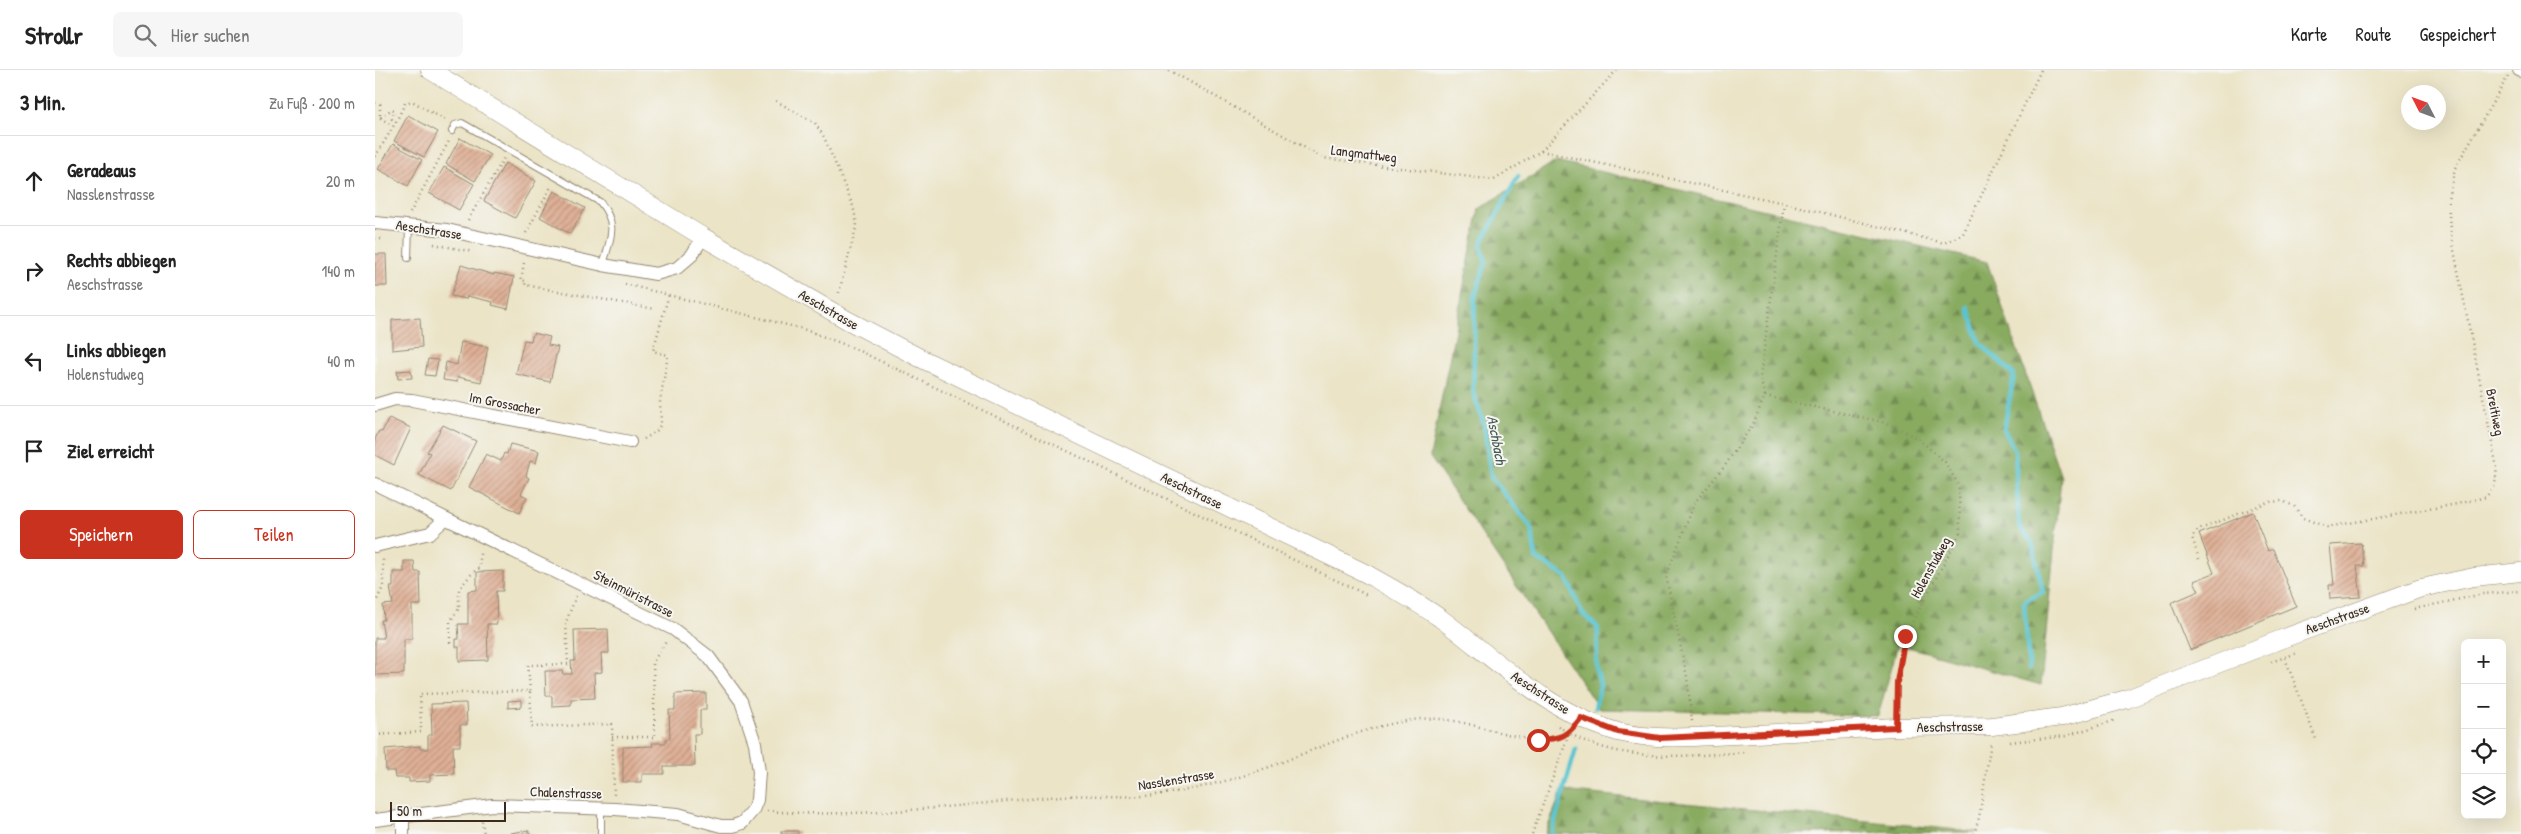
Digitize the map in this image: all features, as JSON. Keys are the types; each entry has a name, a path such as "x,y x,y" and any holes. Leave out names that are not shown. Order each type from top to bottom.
{"main road":[{"name":"Aeschstrasse","path":"430,70 703,236 832,311 920,358 1365,573 1438,617 1527,686 1581,718 1618,732 1660,738 1693,737 1896,727 1992,726 2062,717 2127,699 2279,640 2421,588 2474,577 2521,572"}],"street":[{"name":"Aeschstrasse","path":"375,223 447,230 603,265 656,274 677,268 692,255 703,236"},
{"name":"Im Grossacher","path":"375,404 395,399 412,400 630,442"},
{"name":"Steinmüristrasse","path":"375,484 673,629 709,656 741,701 755,743 759,772 757,800 745,828"},
{"path":"379,545 430,533 445,519"},
{"name":"Chalenstrasse","path":"375,820 492,805 601,808 678,814 721,826 745,828"},
{"path":"403,817 403,834"}],"lane":[{"path":"452,131 455,125 462,123 600,202 609,214 612,228 603,265"},
{"path":"408,258 409,225"},
{"path":"601,808 601,834"}],"path":[{"name":"Langmattweg","path":"1169,70 1323,158 1494,180 1541,151 1617,70"},
{"path":"1541,151 1784,203 1944,243 1963,234 2041,70"},
{"name":"Breitiweg","path":"2199,559 2193,544 2193,537 2197,530 2268,502 2282,500 2293,506 2303,518 2327,527 2457,504 2485,497 2495,485 2497,468 2450,230 2448,199 2455,168 2475,129 2511,70"},
{"path":"375,157 405,103 412,101 440,117"},
{"path":"776,101 815,123 824,136 853,206 857,224 841,288 832,311"},
{"path":"375,103 380,104 381,118"},
{"path":"381,118 391,108 394,110 392,119 396,122"},
{"path":"381,118 393,126"},
{"path":"411,210 451,138 444,135"},
{"path":"470,218 498,166"},
{"path":"526,232 549,190"},
{"path":"1693,737 1687,676 1666,576 1695,502 1724,467 1753,424 1765,396 1760,378 1784,203"},
{"path":"408,241 475,252"},
{"path":"516,261 524,263 521,280 526,281 525,285 655,309"},
{"path":"621,284 669,294 803,329 851,347 1371,597"},
{"path":"630,442 646,439 657,432 661,424 660,401 668,355 653,351 669,294"},
{"name":"Holenstudweg","path":"1765,396 1887,423 1917,438 1945,462 1959,486 1960,533 1905,636 1897,682 1896,727"},
{"path":"450,643 450,622 459,608 459,588 468,580 473,571 480,568 480,536"},
{"path":"375,604 383,588 379,545"},
{"path":"2413,610 2483,594 2521,591"},
{"path":"571,611 566,622 568,664 528,665 531,727 612,724 615,809"},
{"path":"612,737 655,736 653,662 673,629"},
{"path":"2279,640 2317,742"},
{"path":"2266,664 2303,650"},
{"path":"375,735 421,732 420,694 530,691"},
{"path":"1532,834 1569,734 1581,718"},
{"name":"Nasslenstrasse","path":"753,810 835,815 920,810 1053,796 1156,795 1226,781 1270,766 1342,737 1388,724 1422,719 1457,722 1538,740 1554,739 1569,734"},
{"path":"2008,742 2066,736 2120,719"},
{"path":"1553,722 1569,734 1606,749 1642,755 1679,756 1756,752"},
{"path":"1981,742 2000,742"},
{"path":"1974,834 1979,818 1991,742"}],"green space":[{"path":"1556,161 1987,262 2061,477 2041,685 1898,644 1878,716 1599,709 1430,457 1479,209"},
{"path":"1562,791 1979,832 1545,834"}],"building":[{"path":"408,115 438,132 424,157 394,141"},
{"path":"460,138 490,155 475,181 446,164"},
{"path":"393,144 422,160 408,186 378,169"},
{"path":"505,163 536,181 515,218 484,201"},
{"path":"444,167 474,184 459,210 429,193"},
{"path":"554,191 585,208 570,234 540,217"},
{"path":"375,254 386,254 387,286 375,286"},
{"path":"461,265 494,275 494,273 514,277 508,309 492,305 493,302 467,296 466,299 451,296"},
{"path":"420,318 422,347 392,350 392,320"},
{"path":"533,333 550,337 548,345 558,347 550,382 516,374 524,340 531,341"},
{"path":"461,342 488,347 481,382 458,377 457,382 443,380 446,362 457,365"},
{"path":"428,359 438,360 435,376 425,375"},
{"path":"411,370 412,378 398,379 397,371"},
{"path":"389,418 411,428 394,465 375,455 375,439 379,431 382,432"},
{"path":"443,425 476,441 451,491 419,475 430,453 427,452"},
{"path":"510,444 539,451 536,463 530,461 526,476 529,478 521,494 527,497 519,513 469,487 486,454 501,461 504,453 507,454"},
{"path":"2253,512 2268,551 2273,549 2296,606 2190,650 2171,603 2199,591 2194,581 2214,573 2199,534"},
{"path":"2361,543 2364,566 2357,566 2361,597 2330,599 2329,585 2334,585 2330,545"},
{"path":"404,561 414,561 415,572 420,572 421,605 412,605 412,639 404,639 404,674 375,675 375,638 384,638 381,620 384,620 383,605 393,604 390,587 393,587 393,572 404,572"},
{"path":"503,571 503,591 496,591 497,624 487,624 488,660 459,661 459,647 456,647 456,639 459,639 458,624 468,624 468,591 477,590 477,572"},
{"path":"608,629 609,653 601,653 602,672 594,673 595,698 571,699 571,705 552,706 552,696 546,696 545,671 562,671 563,674 572,674 571,661 575,661 574,630"},
{"path":"706,693 706,710 700,710 700,734 694,734 695,766 664,766 664,774 642,774 642,782 623,782 623,747 653,746 652,743 666,743 666,739 670,739 669,710 675,710 675,694"},
{"path":"522,700 522,707 508,708 508,701"},
{"path":"466,703 467,725 460,725 460,746 453,746 454,774 430,775 430,781 409,782 409,778 395,778 394,771 386,771 385,749 420,746 420,749 428,749 428,735 432,735 431,704"},
{"path":"528,830 530,834 511,834 511,833"},
{"path":"781,831 798,831 798,834 781,834"}],"waterway":[{"name":"Aschbach","path":"1518,176 1481,244 1486,262 1475,296 1473,391 1484,425 1491,477 1531,527 1536,558 1566,577 1582,613 1598,628 1596,668 1600,685 1595,708"},
{"path":"1968,307 1979,342 2014,375 2004,429 2015,451 2019,526 2032,542 2043,592 2024,602 2029,669"},
{"name":"Aschbach","path":"1551,834 1576,749"}],"route":[{"path":"1538,740 1554,739 1569,734 1581,718 1618,732 1660,738 1896,727 1897,682 1905,636"}]}
